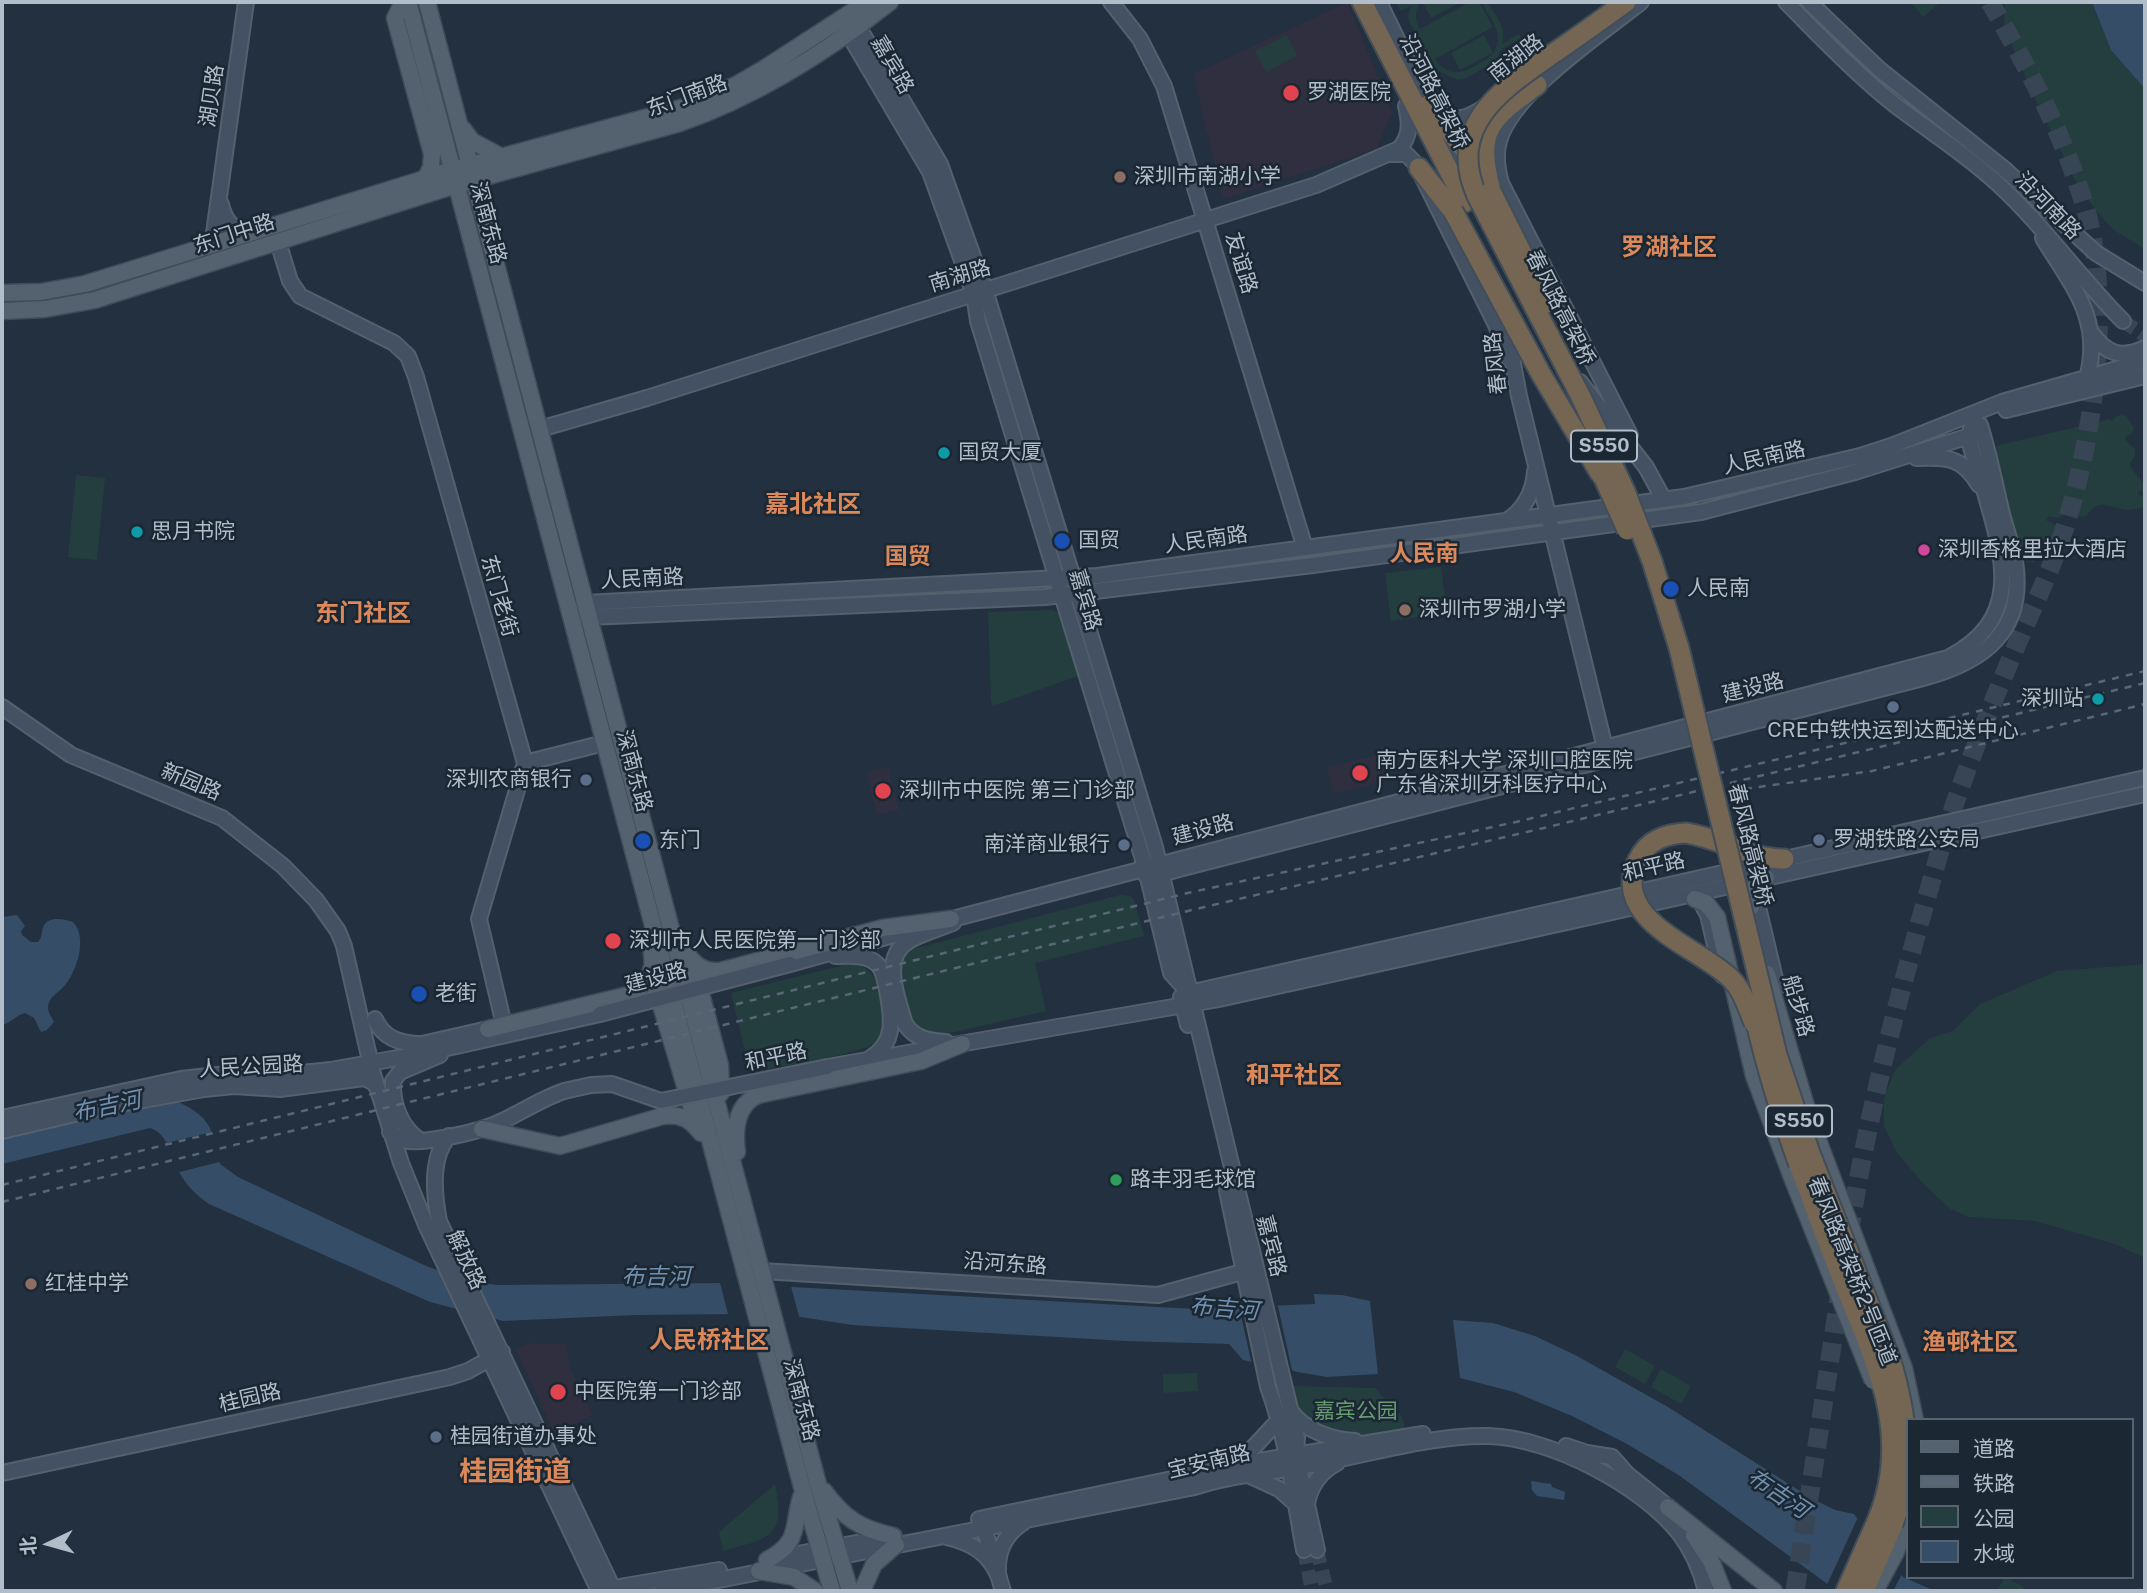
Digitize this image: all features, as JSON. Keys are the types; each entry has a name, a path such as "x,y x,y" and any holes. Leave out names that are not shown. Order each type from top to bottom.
{"highway":[{"name":"沿河路高架桥","path":"1363,2 1471,200"},
{"name":"沿河路高架桥","path":"1471,200 1469,151 1476,124 1491,101 1625,2"},
{"path":"1471,200 1484,163 1486,135 1500,113 1537,85"},
{"path":"1428,105 1476,163 1471,200"},
{"path":"1426,164 1471,200 1541,374 1617,489"},
{"name":"春风路高架桥","path":"1471,200 1581,397 1617,489 1652,561 1679,648 1780,1066 1810,1153 1891,1358 1900,1389 1905,1421 1906,1462 1902,1499 1893,1522"},
{"name":"春风路高架桥","path":"1617,489 1672,670 1758,1034 1789,1138 1878,1369 1891,1432 1893,1522"},
{"path":"1758,1034 1736,984 1722,971 1656,926 1637,903 1633,876 1645,849 1666,836 1686,833 1766,858 1784,859"},
{"name":"S550","path":"1850,1588 1893,1522"}],"main road":[{"name":"湖贝路","path":"204,246 214,235 246,2"},
{"path":"406,2 395,18 432,154 431,167 426,178"},
{"name":"深南东路","path":"406,2 721,1176 776,1325 811,1488"},
{"name":"深南东路","path":"427,2 743,1199 758,1275 759,1325 829,1553 832,1591"},
{"name":"东门南路","path":"851,25 867,2"},
{"name":"东门南路","path":"473,172 712,97 890,2"},
{"name":"友谊路","path":"1111,2 1140,39 1158,72 1206,221 1304,548"},
{"name":"春风路","path":"1354,2 1406,106 1426,164 1510,302 1513,313 1513,364 1519,396 1610,747"},
{"name":"春风路","path":"1379,2 1538,326 1646,467 1664,500"},
{"name":"南湖路","path":"1428,105 1451,119 1465,119 1510,90 1625,2"},
{"name":"南湖路","path":"1641,2 1537,85 1514,111 1500,139 1497,154 1501,184 1646,467"},
{"name":"沿河南路","path":"1786,2 1875,87 1978,166 2027,213 2123,321 2057,230 2003,168"},
{"name":"沿河南路","path":"1810,2 1879,69 2003,168 2096,253 2145,283"},
{"name":"嘉宾路","path":"851,25 930,172 980,292 1073,578 1159,864 1167,881 1242,1272 1256,1302"},
{"path":"1390,155 1403,146 1408,136 1406,106"},
{"path":"459,121 472,141 502,164 483,194 483,210"},
{"path":"1390,155 1409,155 1426,164 1496,326 1519,396"},
{"name":"南湖路","path":"540,429 1303,190 1390,155"},
{"name":"东门中路","path":"2,293 41,292 85,284 426,178 455,177 473,172"},
{"name":"东门中路","path":"2,311 45,309 95,300 425,195 455,177"},
{"path":"219,195 229,224 240,230 253,231"},
{"path":"425,195 452,205 464,216"},
{"path":"2027,213 2080,300 2092,334 2092,355 2087,378"},
{"name":"东门老街","path":"278,242 290,281 300,296 387,338 408,356 525,763"},
{"name":"嘉宾路","path":"980,292 978,321 1143,859 1143,866 1139,870 1148,878 1171,973 1188,1001 1275,1386 1284,1415 1311,1550"},
{"path":"2092,334 2104,348 2115,353 2130,353 2145,348"},
{"name":"人民南路","path":"570,614 587,610 1073,578 1664,500 1860,456 2002,402 2145,361"},
{"path":"1976,414 2006,411 2145,376"},
{"name":"建设路","path":"369,1062 452,1047 600,1014 980,911 1937,662 1963,651 1980,637 1995,617 2003,584 2000,556 1985,496 1976,434 1976,414"},
{"name":"人民南路","path":"587,610 1078,595 1701,512 1855,472 1976,434"},
{"name":"建设路","path":"1167,881 1165,873 1959,668 1990,647 2003,629 2011,612 2016,588 2015,559 1976,434"},
{"path":"1897,459 1942,458 1959,462 1972,474 1985,496"},
{"path":"1504,521 1517,512 1530,493 1535,477 1535,463"},
{"name":"春风路","path":"1556,532 1560,566 1610,747"},
{"path":"1521,537 1544,543 1560,566"},
{"name":"新园路","path":"2,708 71,755 222,818 245,834 297,880 316,900 338,931"},
{"path":"496,1027 479,919 525,763 604,743"},
{"name":"和平路","path":"1188,1001 1784,859 2145,778"},
{"name":"和平路","path":"390,1132 398,1139 421,1141 498,1124 541,1100 591,1085 612,1084 661,1101 1188,1001 1675,898 2145,794"},
{"path":"1725,873 1731,874 1742,883"},
{"path":"1751,907 1752,891 1759,881 1766,878"},
{"path":"1766,878 1759,885 1757,896 1778,988 1779,1012"},
{"name":"船步路","path":"1742,883 1809,1116 1897,1348 1909,1386 1915,1418"},
{"path":"1675,898 1695,899 1711,906 1717,917 1751,1059"},
{"path":"1695,899 1706,910 1724,984 1751,1059"},
{"path":"962,1044 928,1040 909,1030 902,1014 893,960 906,942 980,911"},
{"path":"1722,934 1726,920 1735,913 1746,914 1756,928"},
{"path":"650,914 652,967 683,1086 721,1176"},
{"path":"668,916 696,975 720,1065 722,1121"},
{"path":"687,954 699,968 720,971 876,930 951,919"},
{"name":"解放路","path":"338,931 348,958 376,1086 390,1132 421,1213 447,1269 497,1356 608,1591"},
{"path":"819,956 861,957 876,962 882,969 891,1029 881,1049 865,1061"},
{"path":"369,1062 376,1055 628,995 647,982 652,967"},
{"path":"1737,999 1746,1009 1759,1010 1769,1002 1771,991"},
{"path":"375,1019 380,1030 390,1038 419,1044"},
{"path":"743,1199 736,1135 739,1114 750,1098 771,1091 928,1059 962,1044"},
{"path":"421,1141 405,1129 393,1081 400,1072 433,1059 452,1047"},
{"name":"春风路高架桥2号匝道","path":"1751,1059 1771,1125 1855,1340 1881,1398 1891,1432"},
{"name":"人民公园路","path":"2,1118 181,1079 226,1074 301,1074 369,1062"},
{"name":"人民公园路","path":"2,1131 133,1101 212,1087 280,1089 364,1078 376,1086"},
{"path":"482,1129 560,1146 674,1115 689,1119 701,1133"},
{"name":"解放路","path":"449,1136 438,1152 439,1221 462,1271 484,1331"},
{"name":"沿河东路","path":"758,1275 1158,1295 1242,1272"},
{"name":"桂园路","path":"2,1473 450,1377 497,1356"},
{"path":"1347,1457 1318,1478 1301,1505 1279,1489 1240,1470 1284,1415 1346,1441 1374,1441"},
{"name":"宝安南路","path":"1292,1462 1374,1441 1467,1427 1489,1427 1522,1432 1587,1453 1612,1457 1627,1474 1668,1507"},
{"name":"宝安南路","path":"608,1591 895,1541 1240,1470 1347,1457 1452,1438 1489,1436 1530,1443 1563,1454 1615,1480 1671,1524 1688,1546 1706,1591"},
{"name":"宝安南路","path":"895,1541 940,1536 1195,1487 1240,1470"},
{"path":"763,1566 782,1551 792,1538 798,1524 799,1505 811,1488 850,1520 895,1541 874,1564 862,1591"},
{"path":"1668,1507 1774,1591"},
{"path":"1668,1507 1704,1549 1723,1591"},
{"path":"1001,1584 999,1556 1003,1545 1016,1528 1030,1519"},
{"path":"1877,1591 1893,1559 1893,1522"},
{"path":"984,1528 1001,1584"},
{"path":"940,1536 961,1541 979,1550 989,1559 1001,1584"},
{"name":"深南东路","path":"829,1553 850,1591"},
{"path":"763,1566 794,1577 815,1591"},
{"name":"宝安南路","path":"662,1591 763,1566"}],"shaded area":[{"name":"罗湖医院","path":"1348,2 1392,112 1377,149 1223,199 1193,74"},
{"name":"南方医科大学 深圳口腔医院 广东省深圳牙科医疗中心","path":"1387,753 1393,780 1333,794 1327,767"},
{"name":"深圳市中医院 第三门诊部","path":"888,767 899,810 877,815 866,773"},
{"name":"中医院第一门诊部","path":"527,1343 566,1344 570,1368 593,1415 554,1433 516,1350"}],"green space":[{"path":"1420,2 1416,16 1420,29 1470,2 1479,2 1493,27 1435,59 1448,71 1469,69 1491,56 1497,46 1495,27 1481,2 1487,2 1500,22 1502,44 1519,34 1522,38 1502,49 1495,62 1458,80 1438,71 1433,65 1410,24 1408,16 1411,6 1401,11 1397,4"},
{"path":"1422,2 1461,2 1431,18"},
{"path":"1911,2 1941,2 1923,17"},
{"path":"2005,2 2092,2 2111,50 2145,89 2145,249 2114,230 2077,184 2030,88 2004,27"},
{"path":"1287,35 1297,56 1266,72 1255,51"},
{"path":"1484,35 1493,53 1460,70 1451,53"},
{"path":"2126,416 2134,428 2125,440 2135,449 2135,456 2130,464 2145,487 2145,492 2139,491 2138,495 2145,497 2144,507 2127,510 2100,505 2086,516 2075,517 2068,513 2076,508 2072,502 2063,504 2065,514 2058,518 2048,516 2046,520 2059,527 2062,537 2056,544 2042,547 2034,563 2022,560 1994,456 1996,446 2110,419 2112,422 2115,417"},
{"path":"76,475 105,478 97,560 68,557"},
{"path":"1441,567 1447,613 1391,621 1385,573"},
{"path":"1053,610 1060,614 1078,676 993,706 988,612"},
{"path":"1120,895 1130,896 1134,900 1144,936 1035,963 1046,1011 941,1035 917,1029 910,1022 897,964 905,951"},
{"path":"852,963 868,971 878,985 885,1018 880,1039 872,1045 840,1055 750,1072 731,993"},
{"path":"2145,964 2145,1258 2115,1244 2035,1221 1969,1217 1950,1209 1897,1153 1884,1126 1884,1099 1895,1070 1930,1038 1953,1031 1980,1004 2057,971"},
{"path":"1625,1349 1655,1366 1645,1384 1615,1367"},
{"path":"1661,1369 1691,1386 1681,1404 1651,1387"},
{"path":"1197,1373 1198,1391 1163,1393 1163,1374"},
{"name":"嘉宾公园","path":"1291,1386 1375,1388 1402,1417 1405,1427 1359,1437 1309,1425 1293,1408"},
{"path":"775,1484 778,1515 776,1526 771,1533 752,1543 723,1551 719,1532"},
{"path":"2004,1579 2024,1587 2022,1591 1997,1591"}],"water":[{"path":"2092,2 2145,2 2145,89 2111,50"},
{"path":"17,915 25,926 21,931 22,935 31,942 38,942 44,925 54,919 73,922 80,936 77,963 65,985 49,1003 54,1022 41,1032 34,1018 25,1013 2,1025 2,917"},
{"name":"布吉河","path":"176,1101 204,1119 212,1133 220,1164 238,1177 424,1265 460,1279 497,1285 720,1283 1195,1309 1315,1304 1314,1294 1342,1295 1370,1301 1378,1374 1327,1377 1298,1372 1243,1360 1229,1344 1125,1341 852,1325 801,1317 742,1314 636,1315 503,1321 430,1302 209,1204 185,1181 165,1140 150,1128 2,1164 2,1139"},
{"name":"布吉河","path":"1453,1320 1493,1323 1535,1336 1577,1356 1668,1407 1811,1498 1835,1510 1854,1514 1903,1577 1935,1591 1837,1591 1680,1476 1627,1444 1572,1416 1514,1392 1460,1378"},
{"path":"1531,1481 1551,1484 1552,1487 1565,1492 1564,1500 1537,1496 1532,1490"}],"pier":[{"path":"216,1131 223,1161 176,1173 162,1144"},
{"path":"719,1279 790,1283 800,1320 729,1318"},
{"path":"1277,1302 1293,1375 1252,1365 1239,1307"},
{"path":"1859,1515 1903,1572 1893,1591 1831,1591 1826,1587"}],"tunnel":[{"path":"1849,1235 1879,1079 1937,862 1977,743 2051,565 2068,516 2088,431 2094,385 2098,296 2095,253 2087,214 2045,105 1990,2"},
{"path":"2123,321 2145,336"},
{"path":"1795,1591 1841,1286"},
{"path":"1304,1550 1312,1591"},
{"path":"1317,1550 1327,1591"}],"railway":[{"path":"2,1185 1192,892 1516,822 2145,671"},
{"path":"2,1202 1196,909 2145,683"},
{"path":"1731,791 1872,771 2145,704"}],"place":[{"name":"罗湖医院","path":"1291,93"},
{"name":"深圳市南湖小学","path":"1120,177"},
{"name":"国贸大厦","path":"944,453"},
{"name":"思月书院","path":"137,532"},
{"name":"国贸","path":"1062,541"},
{"name":"深圳香格里拉大酒店","path":"1924,550"},
{"name":"人民南","path":"1671,589"},
{"name":"深圳市罗湖小学","path":"1405,610"},
{"name":"深圳站","path":"2098,699"},
{"name":"CRE中铁快运到达配送中心","path":"1893,707"},
{"name":"南方医科大学 深圳口腔医院 广东省深圳牙科医疗中心","path":"1360,773"},
{"name":"深圳农商银行","path":"586,780"},
{"name":"深圳市中医院 第三门诊部","path":"883,791"},
{"name":"罗湖铁路公安局","path":"1819,840"},
{"name":"东门","path":"643,841"},
{"name":"南洋商业银行","path":"1124,845"},
{"name":"深圳市人民医院第一门诊部","path":"613,941"},
{"name":"老街","path":"419,994"},
{"name":"路丰羽毛球馆","path":"1116,1180"},
{"name":"红桂中学","path":"31,1284"},
{"name":"中医院第一门诊部","path":"558,1392"},
{"name":"桂园街道办事处","path":"436,1437"}],"district":[{"name":"罗湖社区","path":"1669,248"},
{"name":"嘉北社区","path":"813,505"},
{"name":"人民南","path":"1424,554"},
{"name":"国贸","path":"908,557"},
{"name":"东门社区","path":"363,614"},
{"name":"和平社区","path":"1294,1076"},
{"name":"人民桥社区","path":"709,1341"},
{"name":"渔邨社区","path":"1970,1343"},
{"name":"桂园街道","path":"515,1472"}]}
